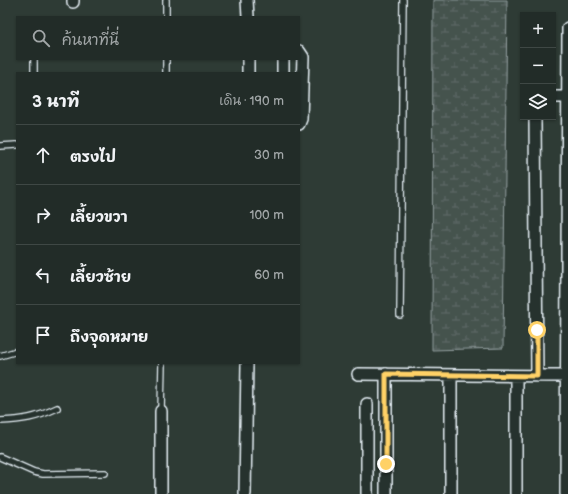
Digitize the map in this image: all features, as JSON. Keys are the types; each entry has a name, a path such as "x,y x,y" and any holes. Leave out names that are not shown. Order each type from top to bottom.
{"street":[{"path":"247,0 248,16"},
{"path":"566,494 568,28"},
{"path":"300,53 302,57 300,102"},
{"path":"248,60 248,72"},
{"path":"283,60 283,72"},
{"path":"556,97 568,96"},
{"path":"535,120 537,376"},
{"path":"246,494 247,364"},
{"path":"358,374 567,376"},
{"path":"386,374 386,494"},
{"path":"451,375 451,494"},
{"path":"516,376 516,494"},
{"path":"367,404 367,494"},
{"path":"161,411 161,494"}],"lane":[{"path":"166,0 166,16"},
{"path":"400,315 403,0"},
{"path":"34,60 34,72"},
{"path":"166,60 166,72"},
{"path":"0,146 16,145"},
{"path":"0,356 16,351"},
{"path":"161,411 162,364"},
{"path":"0,420 26,420 57,408"},
{"path":"0,457 34,472 43,474 105,473"}],"green space":[{"path":"433,0 507,0 503,348 432,350"}],"route":[{"path":"386,464 386,374 537,376 537,330"}]}
